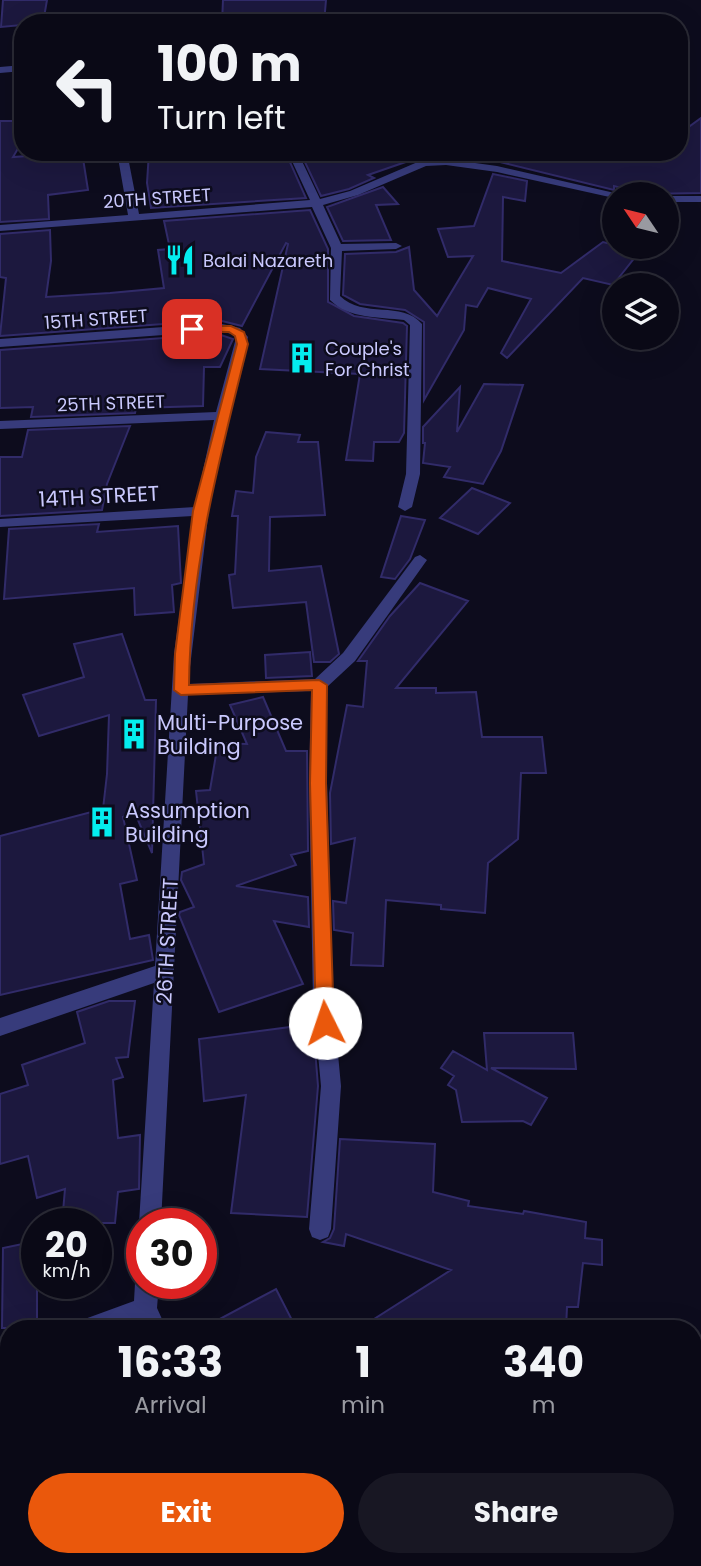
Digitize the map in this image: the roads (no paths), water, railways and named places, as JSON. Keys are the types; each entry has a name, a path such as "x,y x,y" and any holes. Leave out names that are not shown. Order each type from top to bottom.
{"street":[{"path":"124,161 134,217"},
{"path":"297,161 337,248 336,301 347,307 408,317 416,324 413,474 405,507"},
{"name":"20TH STREET","path":"0,228 317,203 354,193 424,163 478,165 602,192"},
{"path":"679,199 701,199"},
{"path":"337,248 396,246"},
{"name":"15TH STREET","path":"0,343 218,327 236,331"},
{"name":"26TH STREET","path":"151,1208 182,654 200,511 242,344 242,337 236,331"},
{"name":"25TH STREET","path":"0,425 223,416"},
{"name":"14TH STREET","path":"0,523 200,511"},
{"path":"181,690 319,685 349,657 420,560"},
{"path":"319,685 318,783 323,1002 331,1086 320,1229"},
{"path":"0,1027 165,971"},
{"path":"148,1299 149,1318"}],"place":[{"name":"Balai Nazareth","path":"180,260"},
{"name":"Couple's For Christ","path":"302,358"},
{"name":"Multi-Purpose Building","path":"134,734"},
{"name":"Assumption Building","path":"102,822"}]}
